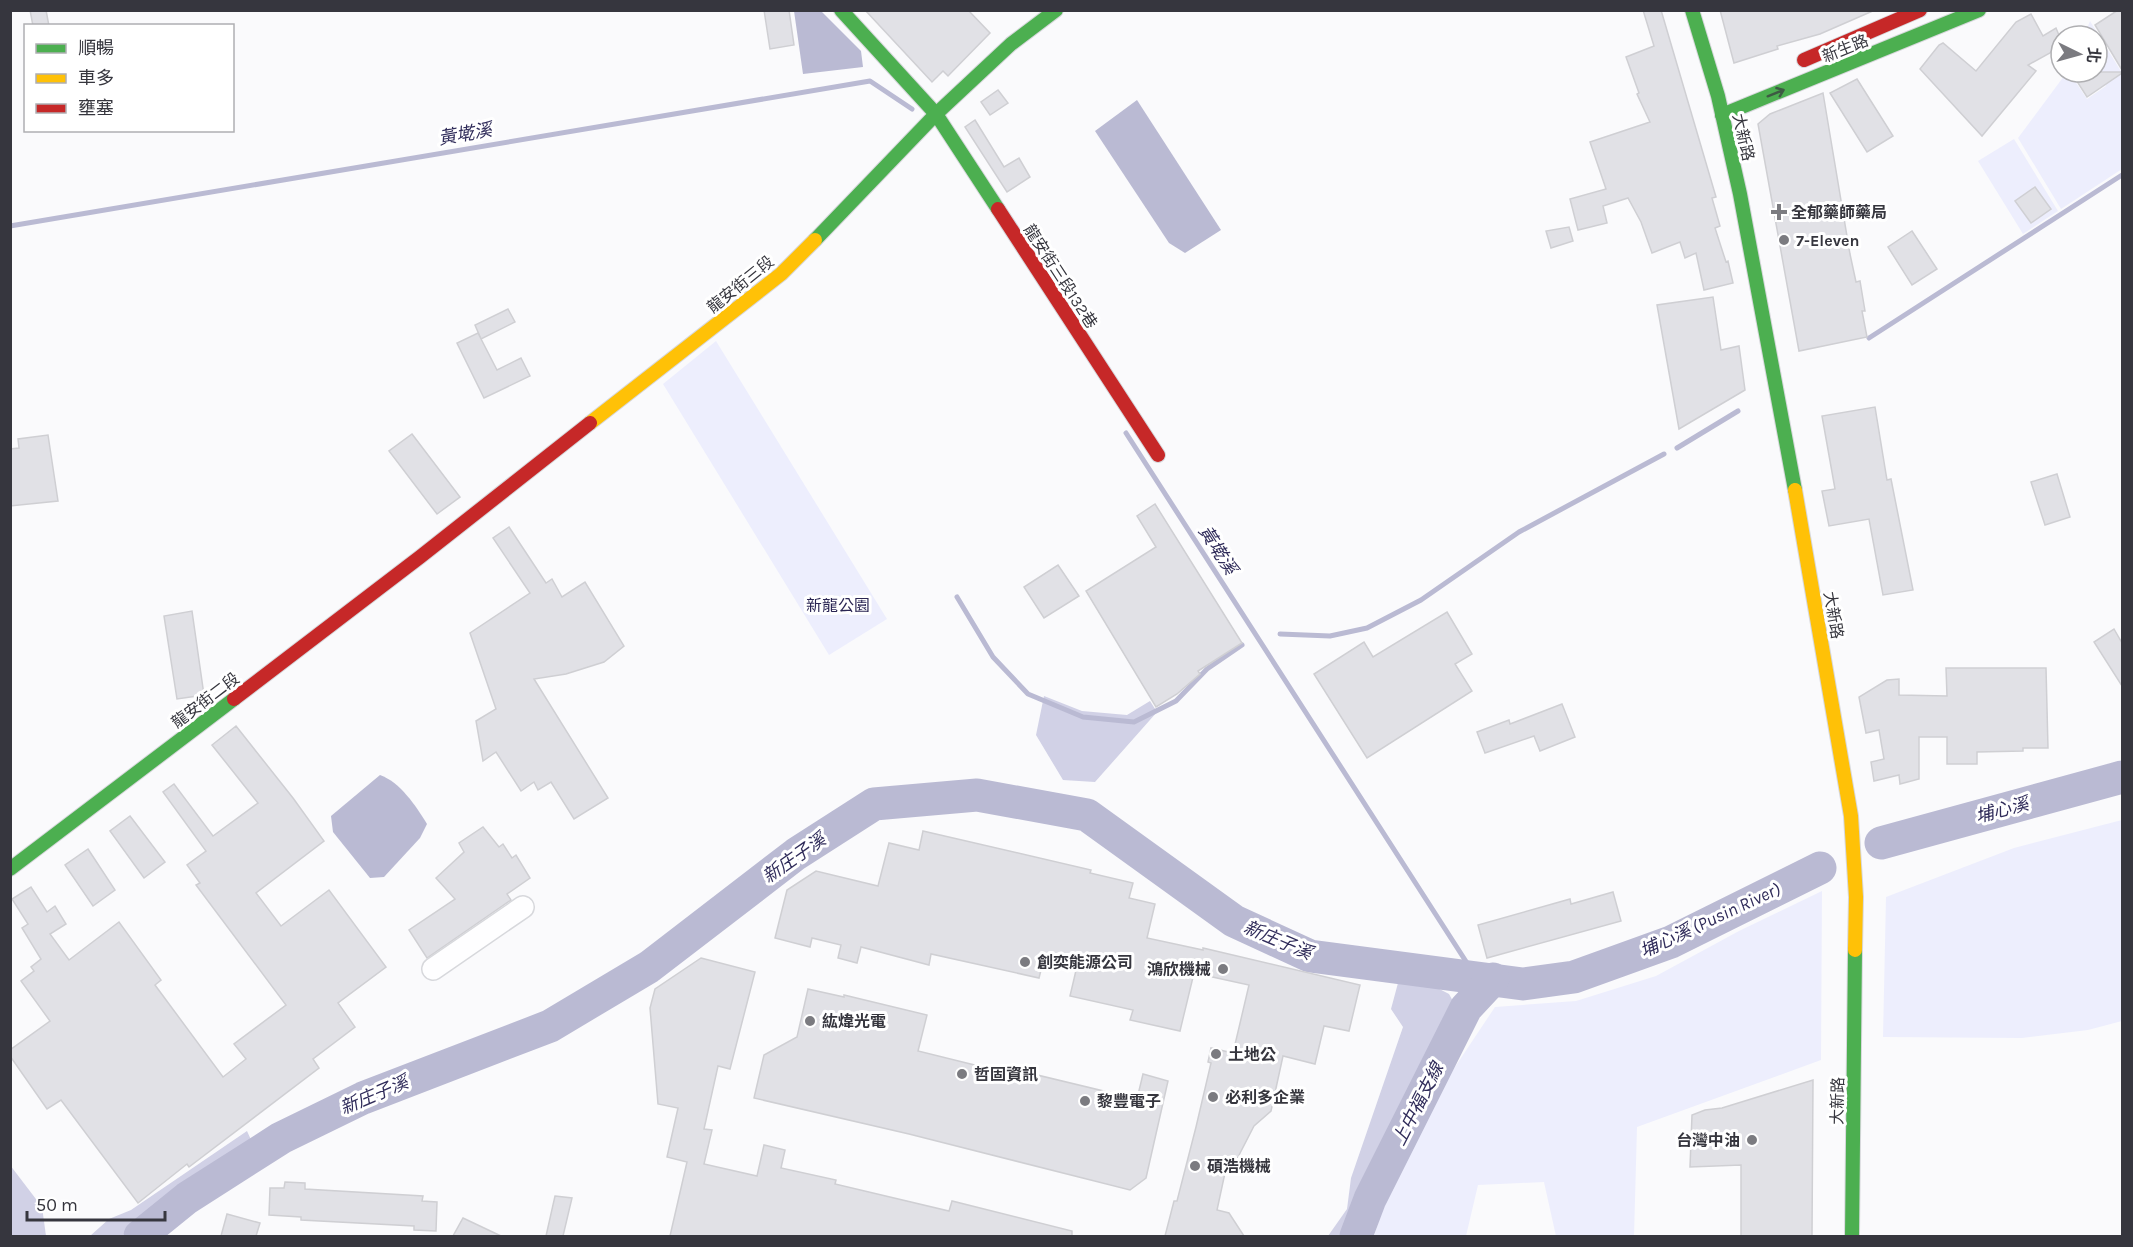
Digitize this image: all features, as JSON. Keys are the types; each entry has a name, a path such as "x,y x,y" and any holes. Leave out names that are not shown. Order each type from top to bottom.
{"street":[{"name":"龍安街三段132巷","path":"841,10 936,114 1158,455"},
{"name":"龍安街三段","path":"420,557 781,274 838,218 936,114 1011,44 1056,10"},
{"name":"大新路","path":"1692,10 1724,94 1722,115 1742,206 1797,505 1839,740 1851,825 1856,885 1851,1236"},
{"name":"新生路","path":"1793,65 1920,10"},
{"name":"新生路","path":"1722,115 1979,10"},
{"name":"龍安街二段","path":"10,869 420,557"},
{"path":"433,969 523,907"}],"green space":[{"path":"2109,52 2122,73 2122,169 2061,209 2018,138 2058,84 2077,84 2087,99 2106,86 2105,84 2109,84"},
{"path":"2014,139 2058,211 2023,234 1978,161"},
{"name":"新龍公園","path":"716,341 887,619 829,655 663,384"},
{"path":"2122,820 2122,1021 2088,1030 2022,1038 1883,1037 1886,897 2014,848"},
{"path":"1822,891 1821,1060 1637,1127 1634,1236 1556,1236 1544,1182 1478,1185 1466,1236 1374,1236 1392,1182 1443,1085 1495,1007 1576,1001 1656,976 1739,931"}],"shaded area":[{"path":"794,11 821,11 861,51 863,67 803,74"},
{"path":"1137,100 1221,230 1185,253 1169,243 1095,131"},
{"path":"1044,696 1082,711 1127,715 1150,701 1157,712 1095,782 1063,780 1036,735"},
{"path":"380,775 401,789 413,802 427,824 420,838 384,877 370,878 333,832 331,816"},
{"path":"1426,982 1449,994 1458,1010 1414,1088 1375,1172 1350,1236 1328,1236 1347,1209 1351,1178 1403,1027 1391,1009 1398,983"},
{"path":"247,1131 252,1142 141,1219 122,1236 90,1236 109,1219 131,1210"},
{"path":"10,1165 42,1207 46,1236 11,1236"}],"building":[{"path":"30,10 46,10 49,24 33,24"},
{"path":"764,10 789,10 794,45 770,49"},
{"path":"865,10 968,10 990,33 948,76 943,71 932,82"},
{"path":"1643,10 1661,10 1716,197 1712,198 1720,226 1715,228 1726,262 1728,261 1733,283 1704,290 1696,253 1685,258 1680,242 1652,253 1641,222 1628,198 1603,206 1607,223 1578,230 1570,199 1606,189 1590,142 1650,122 1637,94 1639,93 1626,57 1654,46"},
{"path":"1720,10 1875,10 1820,34 1777,46 1778,49 1734,63"},
{"path":"2118,10 2122,10 2122,70 2109,48 2109,24 2097,24"},
{"path":"2031,14 2043,36 2049,32 2049,54 2028,65 2036,71 1982,136 1920,69 1943,43 1976,71 2016,22"},
{"path":"2109,72 2122,73 2109,82"},
{"path":"1857,79 1893,136 1867,152 1830,93"},
{"path":"2079,84 2106,84 2087,97"},
{"path":"998,90 1008,103 990,115 981,102"},
{"path":"1823,93 1850,254 1856,282 1860,281 1867,337 1799,351 1758,124 1770,114"},
{"path":"975,120 1004,167 1019,158 1030,177 1007,192 965,127"},
{"path":"2035,187 2051,209 2031,223 2015,201"},
{"path":"1569,227 1573,241 1551,248 1546,231"},
{"path":"1912,231 1937,269 1912,285 1888,247"},
{"path":"1713,297 1721,350 1739,346 1745,390 1679,429 1657,305"},
{"path":"508,309 515,322 481,339 475,325"},
{"path":"478,333 497,370 521,358 530,376 484,398 457,343"},
{"path":"1875,407 1887,480 1891,479 1913,590 1883,595 1869,519 1829,526 1822,491 1835,489 1822,416"},
{"path":"412,434 460,497 437,514 389,451"},
{"path":"48,435 58,501 10,506 10,449 19,448 18,439"},
{"path":"2057,474 2070,517 2045,525 2031,482"},
{"path":"1155,504 1242,643 1198,671 1200,674 1177,694 1156,707 1086,591 1156,547 1137,516"},
{"path":"509,527 546,583 552,579 562,597 585,582 624,646 604,662 566,674 534,679 608,798 574,819 551,782 538,790 534,782 521,791 496,752 483,761 476,721 496,709 470,633 530,593 493,538"},
{"path":"1058,565 1079,596 1044,618 1024,587"},
{"path":"192,611 204,695 177,699 164,616"},
{"path":"1447,612 1472,654 1455,664 1472,691 1367,758 1314,674 1364,642 1373,657"},
{"path":"2114,629 2122,643 2122,686 2094,642"},
{"path":"1946,668 2046,668 2048,748 1977,752 1977,764 1947,764 1947,737 1919,737 1919,779 1900,784 1899,775 1874,781 1871,762 1884,759 1879,730 1866,733 1859,697 1887,680 1899,679 1899,695 1947,696"},
{"path":"1562,704 1575,737 1540,751 1534,736 1485,753 1477,732 1509,720 1510,724"},
{"path":"236,726 324,841 256,893 281,926 329,890 386,967 338,1003 355,1027 313,1059 319,1068 189,1167 187,1164 138,1203 61,1100 47,1109 10,1056 10,1050 50,1021 21,981 34,971 31,967 41,959 22,928 28,924 12,899 31,887 47,912 55,906 66,924 50,934 69,960 119,922 161,980 155,985 223,1077 246,1059 234,1044 286,1005 196,885 200,883 187,865 206,851 163,792 174,784 213,836 258,803 212,745"},
{"path":"130,816 165,862 144,878 110,831"},
{"path":"483,827 499,847 503,844 512,858 516,855 530,878 507,894 511,900 427,958 409,930 455,899 436,878 464,852 459,843"},
{"path":"923,831 1091,870 1090,873 1133,883 1129,898 1155,904 1147,938 1203,950 1203,948 1360,985 1349,1031 1324,1026 1315,1064 1283,1056 1271,1111 1254,1126 1237,1159 1228,1159 1217,1210 1229,1213 1244,1236 1165,1236 1174,1201 1177,1201 1196,1127 1211,1063 1208,1062 1211,1048 1233,1053 1249,985 1194,973 1180,1031 1130,1020 1133,1010 1070,996 1078,962 1045,954 1039,978 931,954 929,965 861,947 857,963 838,958 841,945 812,938 810,947 775,938 787,890 816,871 878,886 889,843 919,850"},
{"path":"88,849 115,890 93,906 65,865"},
{"path":"1613,892 1621,921 1487,958 1478,925 1570,899 1571,904"},
{"path":"701,958 755,972 730,1069 718,1066 704,1129 712,1130 704,1164 757,1176 764,1145 785,1150 781,1168 836,1180 835,1184 949,1211 952,1201 1072,1231 1072,1236 670,1236 687,1162 667,1157 678,1108 658,1104 650,1008 655,989"},
{"path":"808,989 844,997 844,995 927,1015 918,1051 1003,1072 1004,1067 1137,1099 1143,1074 1168,1081 1146,1178 1130,1190 909,1134 754,1098 764,1055 797,1037"},
{"name":"台灣中油","path":"1813,1080 1812,1236 1741,1236 1741,1165 1690,1167 1692,1115"},
{"path":"285,1182 305,1183 305,1189 423,1196 422,1201 437,1202 436,1231 414,1230 414,1226 301,1220 301,1217 269,1215 270,1188 284,1188"},
{"path":"555,1196 572,1198 563,1236 546,1236"},
{"path":"227,1214 260,1223 256,1236 221,1236"},
{"path":"463,1218 501,1236 453,1236"}],"waterway":[{"name":"黃墘溪","path":"10,226 870,81 912,109"},
{"path":"1869,338 2122,175"},
{"path":"1677,448 1738,411"},
{"name":"黃墘溪","path":"1126,433 1476,977"},
{"path":"1280,634 1330,636 1367,628 1421,600 1519,532 1664,454"},
{"path":"957,597 993,657 1028,694 1083,717 1134,722 1176,701 1207,669 1242,645"},
{"name":"埔心溪","path":"1881,843 2122,777"},
{"name":"新庄子溪","path":"140,1236 187,1198 281,1138 363,1098 550,1026 649,967 796,854 874,804 977,795 1087,815 1234,921 1310,956 1523,984 1574,977 1671,942 1820,868"},
{"name":"上中福支線","path":"1356,1236 1370,1199 1466,1008 1493,979"}],"traffic: fast":[{"path":"841,10 936,114 998,209"},
{"path":"815,240 936,114 1011,44 1056,10"},
{"path":"1692,10 1718,96 1740,194 1795,490"},
{"path":"1722,115 1979,10"},
{"path":"10,869 234,699"},
{"path":"1852,1236 1855,950"}],"traffic: slow":[{"path":"590,423 781,274 815,240"},
{"path":"1795,490 1851,816 1856,897 1855,950"}],"traffic: jam":[{"path":"1804,60 1920,10"},
{"path":"998,209 1158,455"},
{"path":"234,699 590,423"}],"place":[{"name":"全郁藥師藥局","path":"1779,212"},
{"name":"7-Eleven","path":"1784,240"},
{"name":"創奕能源公司","path":"1025,962"},
{"name":"鴻欣機械","path":"1223,969"},
{"name":"紘煒光電","path":"810,1021"},
{"name":"土地公","path":"1216,1054"},
{"name":"哲固資訊","path":"962,1074"},
{"name":"必利多企業","path":"1213,1097"},
{"name":"黎豐電子","path":"1085,1101"},
{"name":"台灣中油","path":"1752,1140"},
{"name":"碩浩機械","path":"1195,1166"}],"water label":[{"name":"埔心溪 (Pusin River)","path":"1710,920"}]}
